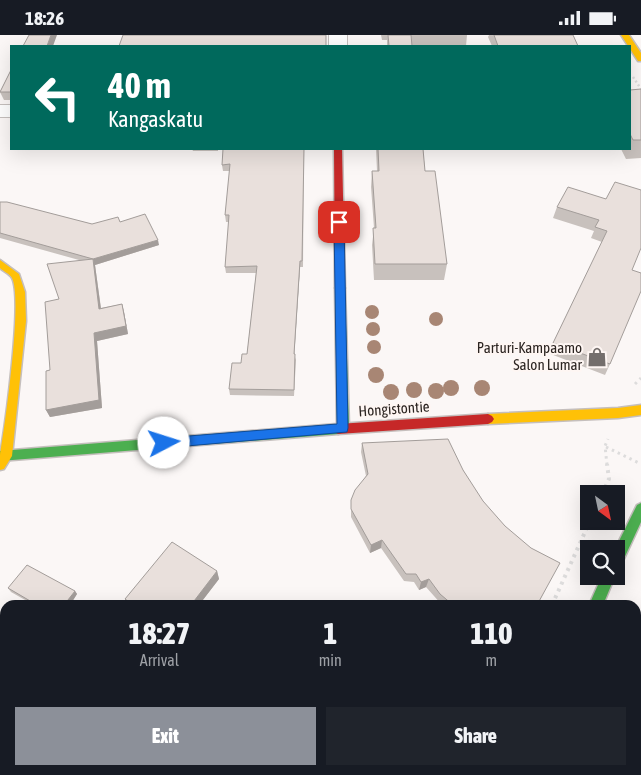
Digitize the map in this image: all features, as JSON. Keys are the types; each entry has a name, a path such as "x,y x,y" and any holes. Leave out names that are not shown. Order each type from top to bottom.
{"street":[{"path":"625,35 641,59"},
{"path":"338,150 343,428"},
{"path":"0,263 16,277 20,292 21,321 2,459"},
{"name":"Hongistontie","path":"2,459 343,428 467,419 618,413 641,410"},
{"path":"625,542 641,509"},
{"path":"598,600 605,585"}],"path":[{"path":"636,383 641,378"},
{"path":"606,485 609,479 605,446 641,464"},
{"path":"554,600 586,530"}],"building":[{"path":"29,35 51,35 47,45 24,45"},
{"path":"123,35 326,35 326,45 119,45"},
{"path":"388,35 411,35 412,45 389,45"},
{"path":"494,35 573,35 578,45 498,45"},
{"path":"10,72 10,92 0,92"},
{"path":"641,89 641,140 633,140 631,136 631,90"},
{"path":"223,150 304,150 302,261 300,261 294,354 294,390 229,389 232,363 241,363 242,354 247,354 257,266 225,267 229,215 225,215 230,164 222,165"},
{"path":"378,150 423,150 425,171 435,171 447,264 375,264 373,228 376,228 372,171 379,171"},
{"path":"615,182 641,190 641,248 632,270 641,273 641,291 610,364 553,343 607,231 595,227 599,220 557,207 568,187 606,199"},
{"path":"0,202 7,202 92,224 118,217 120,222 145,214 158,240 93,259 0,233"},
{"path":"93,259 99,309 122,304 126,326 94,333 99,400 46,410 46,371 50,370 45,302 59,299 47,264"},
{"path":"448,439 463,470 483,501 505,526 531,548 560,563 540,600 447,600 429,579 421,582 416,574 406,574 382,540 371,545 351,509 351,500 355,490 368,474 362,443"},
{"path":"172,542 217,571 195,600 125,599"},
{"path":"27,565 75,591 68,600 28,600 8,588"}],"traffic: fast":[{"path":"340,288 343,428"},
{"path":"0,456 338,429"},
{"path":"625,542 641,509"},
{"path":"598,600 605,585"}],"traffic: slow":[{"path":"625,35 641,59"},
{"path":"0,263 16,276 20,292 21,321 6,456 0,465"},
{"path":"488,419 618,413 641,410"}],"traffic: jam":[{"path":"338,150 340,288"},
{"path":"338,429 488,419"}],"place":[{"name":"Parturi-Kampaamo Salon Lumar","path":"597,357"}],"route":[{"path":"164,443 343,428 339,222"}]}
